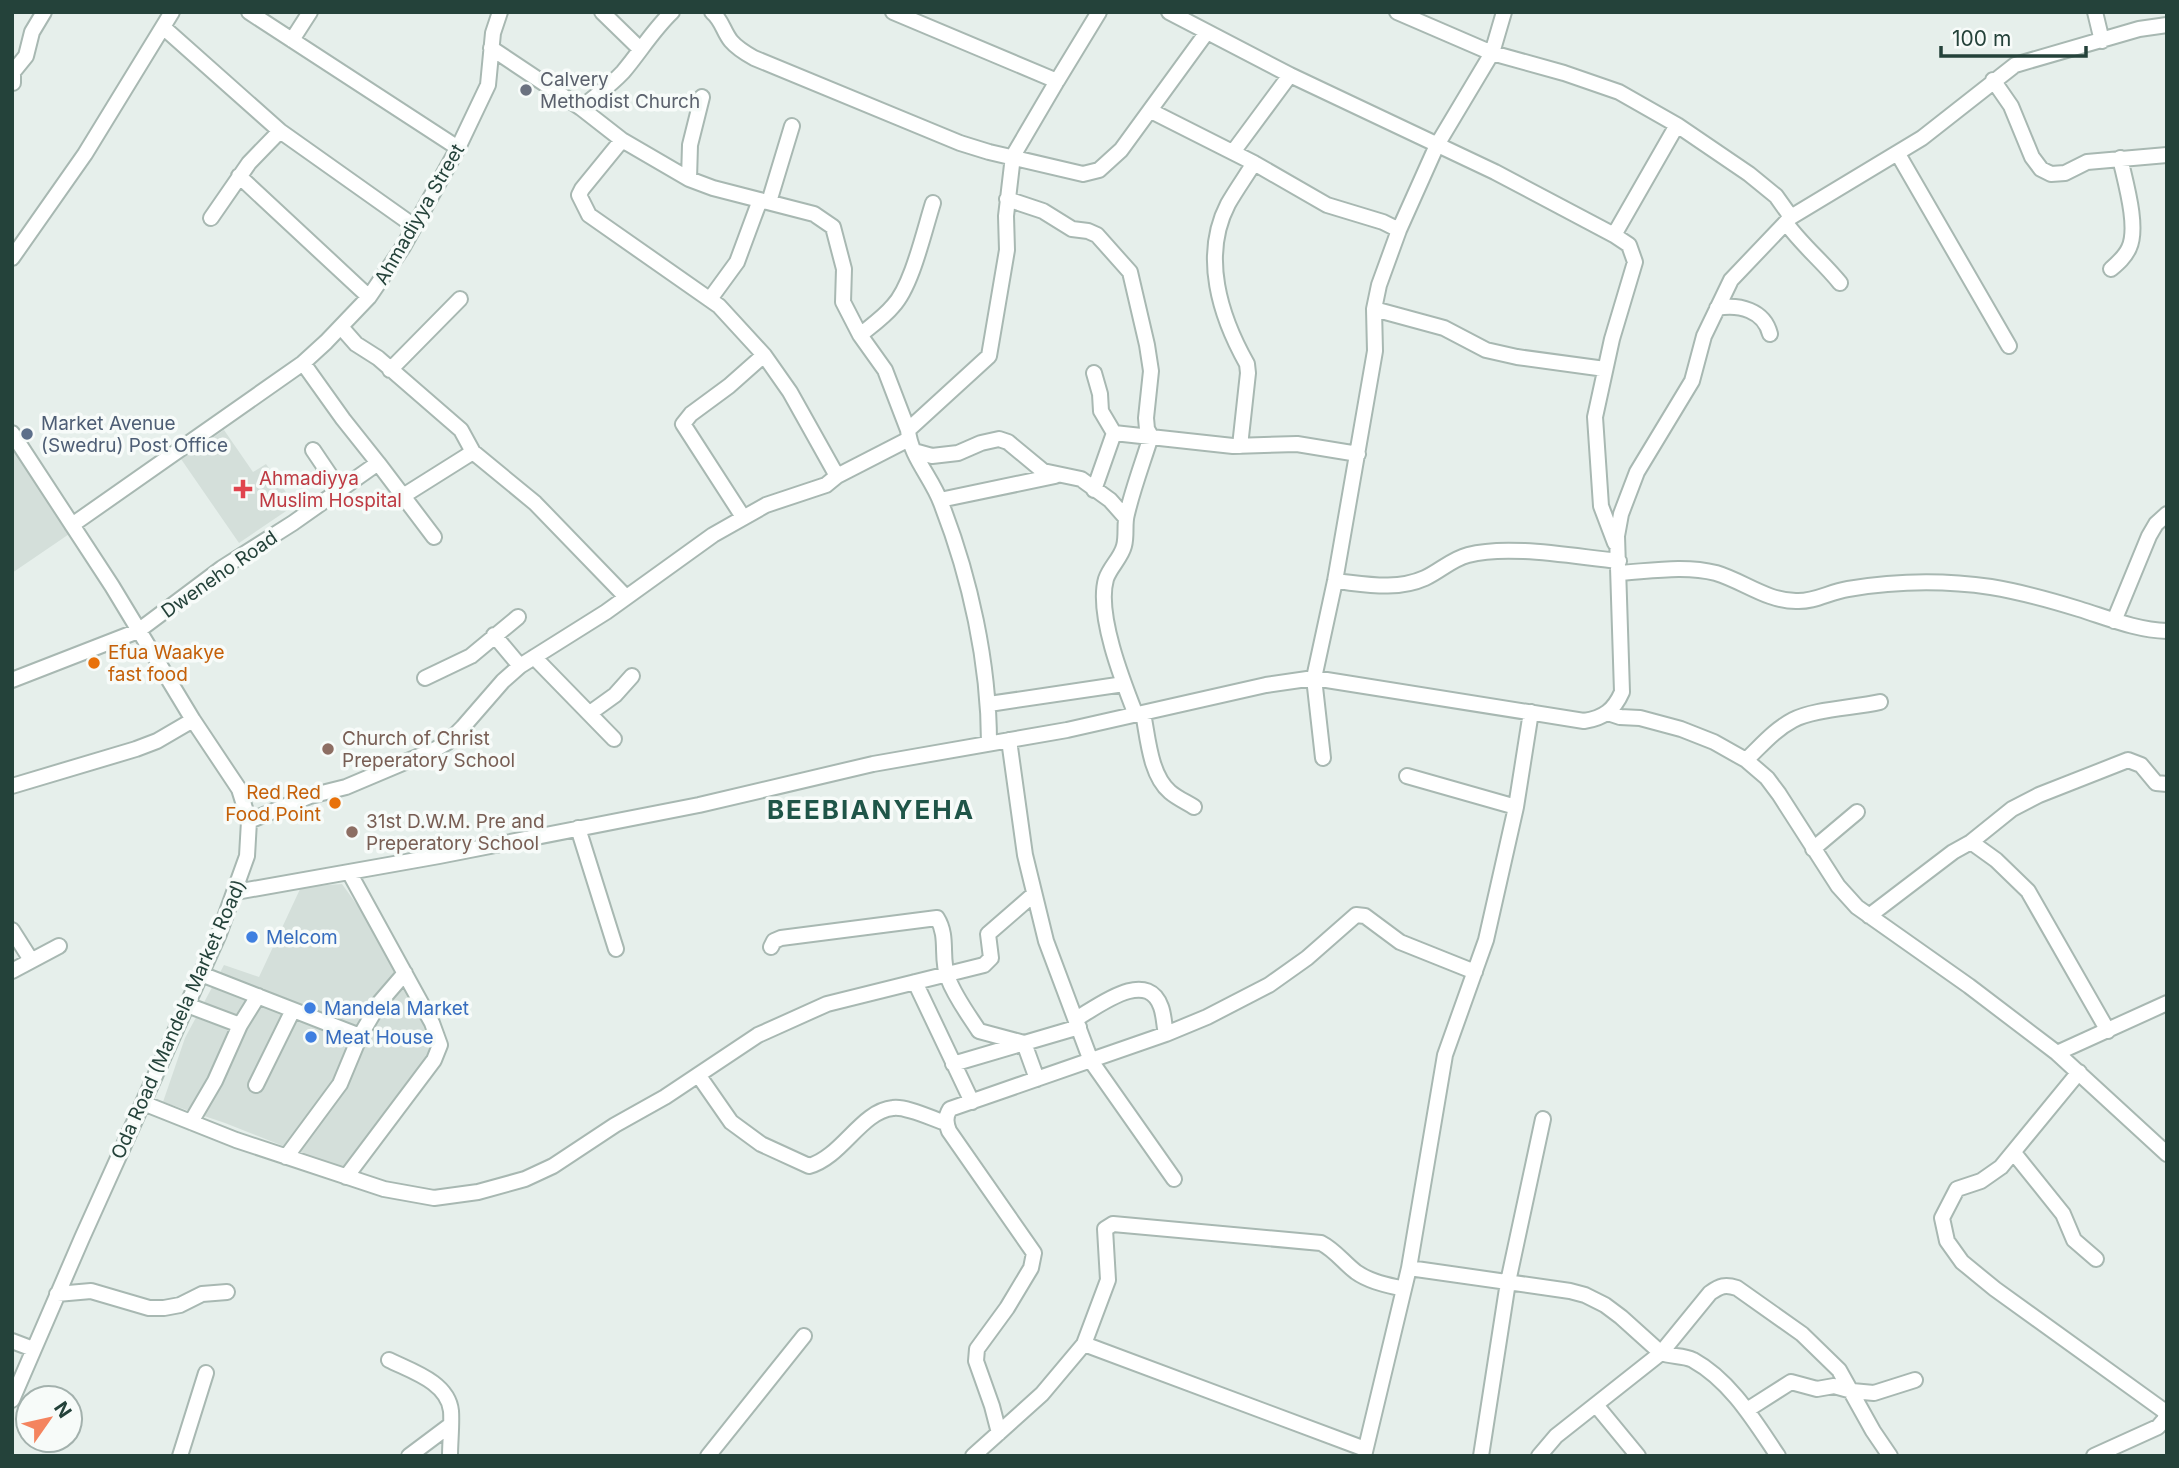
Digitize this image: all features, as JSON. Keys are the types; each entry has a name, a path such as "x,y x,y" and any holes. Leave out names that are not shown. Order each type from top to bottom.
{"street":[{"path":"13,83 13,72 26,56 32,32 44,12"},
{"path":"12,258 85,154 172,12"},
{"path":"249,12 458,148"},
{"path":"292,40 310,12"},
{"name":"Ahmadiyya Street","path":"72,525 303,363 369,297 384,278 458,148 488,85 491,48 500,12"},
{"path":"602,12 639,48"},
{"path":"581,108 606,89 673,12"},
{"path":"712,12 723,24 729,39 754,58 960,143 1083,174 1099,170 1121,150 1207,32"},
{"path":"893,12 1057,82"},
{"path":"249,821 310,796 346,787 436,749 448,742 520,666 743,517 766,505 826,485 837,476 910,440 989,356 1007,250 1007,199 1013,156 1098,12"},
{"path":"1169,12 1290,75 1495,172 1629,245 1635,262 1612,340 1595,417 1601,506 1619,561"},
{"path":"1397,12 1492,53 1564,72 1619,92 1677,125 1749,174 1776,196 1800,242 1840,283"},
{"path":"1323,758 1314,678 1358,454 1375,351 1374,309 1383,270 1437,145 1492,53 1504,12"},
{"path":"2095,12 2102,41"},
{"path":"236,892 699,805 873,764 1009,740 1266,685 1314,678 1584,721 1595,719 1608,713 1616,705 1622,692 1619,525 1633,482 1692,382 1704,336 1731,280 1788,220 1898,154 1963,108 1993,80 2015,65 2139,29 2167,25"},
{"path":"163,27 280,131 414,226"},
{"path":"491,48 581,108 622,141 689,179 713,188 814,214 833,227 844,269 843,302 860,335 885,370 910,440 940,500 967,579 989,704 989,743"},
{"path":"1234,152 1290,75"},
{"path":"1993,80 2011,106 2032,156 2041,169 2050,174 2066,173 2087,162 2167,155"},
{"path":"689,179 690,145 702,97"},
{"path":"1151,111 1234,152 1327,205 1383,222 1399,230"},
{"path":"1614,235 1677,125"},
{"path":"710,299 737,262 764,201 792,126"},
{"path":"211,218 239,176 268,141 280,131"},
{"path":"622,141 579,195 589,215 710,299 764,355 790,392 837,476"},
{"path":"1898,154 2009,346"},
{"path":"2110,269 2123,258 2131,245 2132,234 2132,218 2120,159"},
{"path":"1240,446 1247,364 1221,307 1214,277 1216,247 1227,205 1254,163"},
{"path":"239,176 369,297"},
{"path":"1007,199 1043,211 1072,229 1097,235 1130,272 1151,371 1146,418 1151,436 1126,517 1124,549 1107,577 1104,594 1109,633 1124,684 1139,714 1154,766 1169,792 1194,807"},
{"path":"860,335 893,307 900,297 933,204"},
{"path":"390,370 460,299"},
{"path":"1717,308 1737,306 1748,309 1768,325 1770,334"},
{"path":"1374,309 1444,328 1486,350 1605,369"},
{"path":"341,327 350,338 461,430 473,452 535,503 626,597"},
{"path":"743,517 683,424 691,414 729,386 764,355"},
{"path":"303,363 434,537"},
{"path":"1094,373 1101,411 1114,433 1094,490"},
{"name":"Oda Road (Mandela Market Road)","path":"12,433 113,586 193,720 239,789 249,821 247,856 236,892 12,1400"},
{"path":"1114,433 1240,446 1297,444 1358,454"},
{"path":"910,440 932,456 958,453 999,439 1008,442 1043,471 1082,479 1110,500 1126,517"},
{"path":"313,450 340,489"},
{"path":"403,496 473,452"},
{"name":"Dweneho Road","path":"12,680 138,631 222,568 293,523 340,489 358,480 378,463"},
{"path":"940,500 1062,474"},
{"path":"2114,621 2149,536 2156,524 2167,514"},
{"path":"1335,581 1387,586 1408,584 1468,555 1512,551 1713,573 1764,594 1794,601 1815,600 1845,590 1902,582 1964,584 2018,592 2114,621 2167,631"},
{"path":"425,678 471,656 518,617"},
{"path":"494,635 520,666"},
{"path":"534,657 614,739"},
{"path":"590,713 615,695 632,676"},
{"path":"989,704 1124,684"},
{"path":"1746,760 1775,731 1794,719 1880,702"},
{"path":"1084,1344 1365,1452 1409,1268 1445,1055 1486,940 1516,807 1531,712"},
{"path":"1608,713 1620,718 1640,718 1681,729 1714,742 1746,760 1767,778 1838,887 1857,907 1969,986 2057,1053 2167,1154"},
{"path":"12,786 136,749 157,741 193,720"},
{"path":"1009,740 1025,855 1046,941 1091,1061 1174,1179"},
{"path":"1869,916 1953,852 1971,842 2012,808 2039,795 2128,760 2141,765 2156,783 2167,785"},
{"path":"1407,776 1516,807"},
{"path":"1813,849 1857,812"},
{"path":"578,828 616,949"},
{"path":"1971,842 1996,860 2028,891 2108,1031"},
{"path":"346,1177 439,1050 439,1041 432,1023 349,872"},
{"path":"143,1103 286,1157 405,1195 434,1198 478,1192 525,1179 553,1166 615,1125 699,1076 758,1035 827,1004 989,962 991,952 987,943 988,934 1034,894"},
{"path":"946,1123 950,1109 1166,1034 1269,985 1307,958 1356,915 1365,916 1400,942 1475,972"},
{"path":"771,947 774,941 781,938 937,918 943,927 947,975 979,1031 1024,1043"},
{"path":"12,930 31,960"},
{"path":"12,971 60,946"},
{"path":"286,1157 340,1084 360,1036 380,1002 405,973"},
{"path":"201,974 360,1036"},
{"path":"915,982 972,1102"},
{"path":"953,1064 1024,1043 1077,1023 1128,990 1141,988 1160,1004 1166,1034"},
{"path":"191,1122 215,1081 240,1025 258,996"},
{"path":"2057,1053 2167,1003"},
{"path":"187,1005 240,1025"},
{"path":"256,1085 293,1010"},
{"path":"1024,1043 1037,1079"},
{"path":"2079,1072 2001,1167 1981,1181 1957,1189 1942,1218 1947,1241 1962,1262 2166,1413 2158,1427 2094,1456"},
{"path":"699,1076 732,1122 761,1144 810,1166 823,1162 881,1111 895,1107 946,1123 1034,1253 1031,1268 1007,1308 977,1349 976,1361 999,1433"},
{"path":"1481,1456 1508,1282 1543,1119"},
{"path":"2014,1153 2063,1214 2074,1240 2096,1259"},
{"path":"973,1456 1042,1394 1084,1344 1108,1280 1105,1229 1113,1224 1321,1243 1368,1280 1404,1289"},
{"path":"1409,1268 1570,1291 1605,1305 1661,1353 1692,1360 1724,1384 1747,1410 1778,1456"},
{"path":"1539,1456 1556,1436 1661,1353 1710,1293 1719,1286 1728,1285 1737,1288 1802,1334 1839,1370 1890,1456"},
{"path":"57,1294 91,1291 149,1308 164,1308 180,1305 202,1294 227,1292"},
{"path":"708,1456 804,1336"},
{"path":"12,1340 33,1349"},
{"path":"389,1360 433,1383 447,1395 451,1412 450,1456"},
{"path":"180,1456 206,1373"},
{"path":"1747,1410 1791,1382 1817,1390 1832,1386 1852,1391 1884,1391 1915,1380"},
{"path":"1596,1405 1638,1456"},
{"path":"409,1456 449,1426"}],"shaded area":[{"path":"12,426 78,528 12,573"},
{"name":"Ahmadiyya Muslim Hospital","path":"224,430 253,472 266,464 295,505 239,543 181,459"},
{"name":"Mandela Market","path":"342,884 395,958 435,1046 347,1171 225,1123 163,1102 185,1038 224,965 259,977 301,887"}],"place":[{"name":"Calvery Methodist Church","path":"526,90"},
{"name":"Market Avenue (Swedru) Post Office","path":"27,434"},
{"name":"Ahmadiyya Muslim Hospital","path":"243,489"},
{"name":"Efua Waakye fast food","path":"94,663"},
{"name":"Church of Christ Preperatory School","path":"328,749"},
{"name":"Red Red Food Point","path":"335,803"},
{"name":"31st D.W.M. Pre and Preperatory School","path":"352,832"},
{"name":"Melcom","path":"252,937"},
{"name":"Mandela Market","path":"310,1008"},
{"name":"Meat House","path":"311,1037"}],"district":[{"name":"BEEBIANYEHA","path":"871,810"}]}
